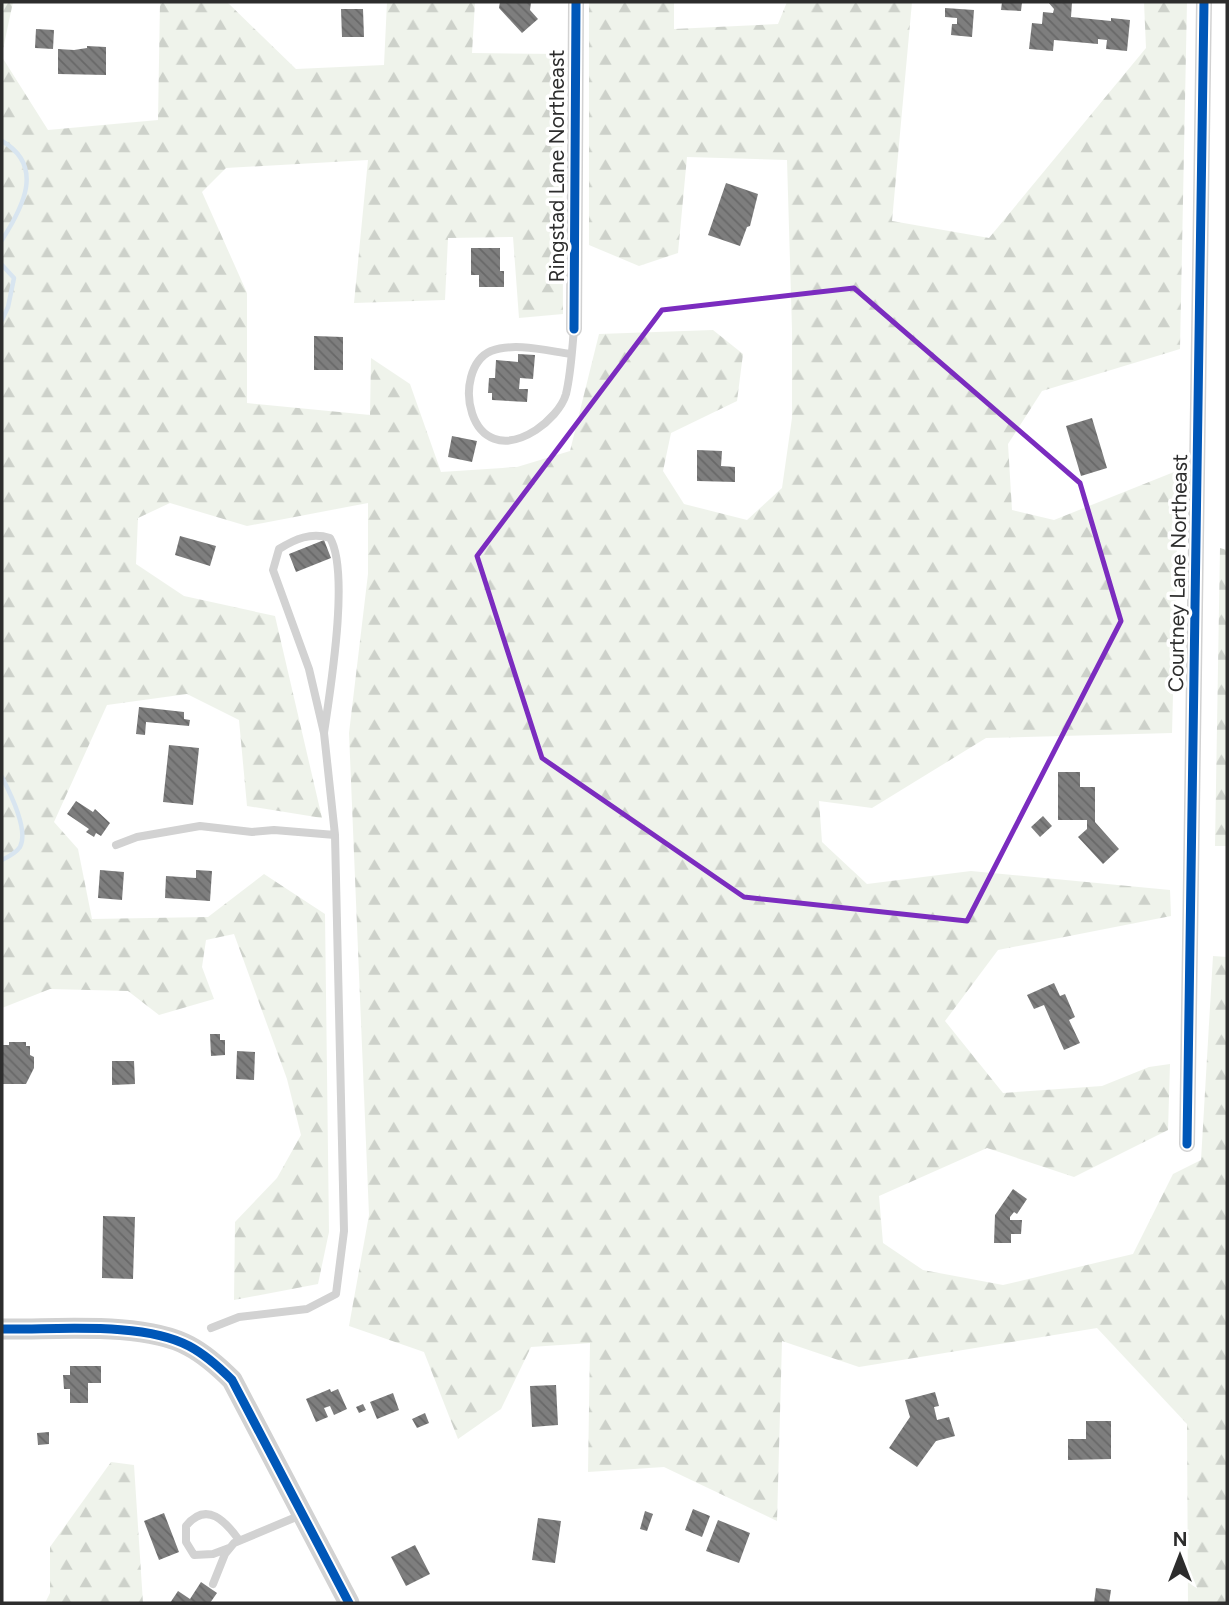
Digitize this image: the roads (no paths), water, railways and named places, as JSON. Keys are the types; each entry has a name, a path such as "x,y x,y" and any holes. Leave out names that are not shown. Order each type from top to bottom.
{"street":[{"name":"Ringstad Lane Northeast","path":"574,330 576,2"},
{"name":"Courtney Lane Northeast","path":"1187,1144 1204,2"},
{"path":"2,1329 147,1332 174,1340 200,1353 232,1380 349,1603"}],"lane":[{"path":"571,354 505,348 489,352 477,363 469,383 475,424 488,437 502,442 524,438 543,426 565,396 571,354 574,330"},
{"path":"211,1328 239,1317 307,1308 335,1294 344,1231 335,835 324,733 309,669 273,570 278,549 293,541 319,535 330,538 337,549 340,573 324,733"},
{"path":"116,845 137,837 200,826 252,832 274,830 335,835"},
{"path":"239,1540 222,1519 212,1515 200,1516 186,1526 186,1542 194,1555 214,1554 239,1540 302,1515"},
{"path":"213,1584 229,1548"}],"waterway":[{"path":"2,141 15,151 23,162 26,175 23,201 2,240"},
{"path":"2,265 14,278 8,307 2,320"},
{"path":"2,777 22,831 20,847 2,860"}]}
